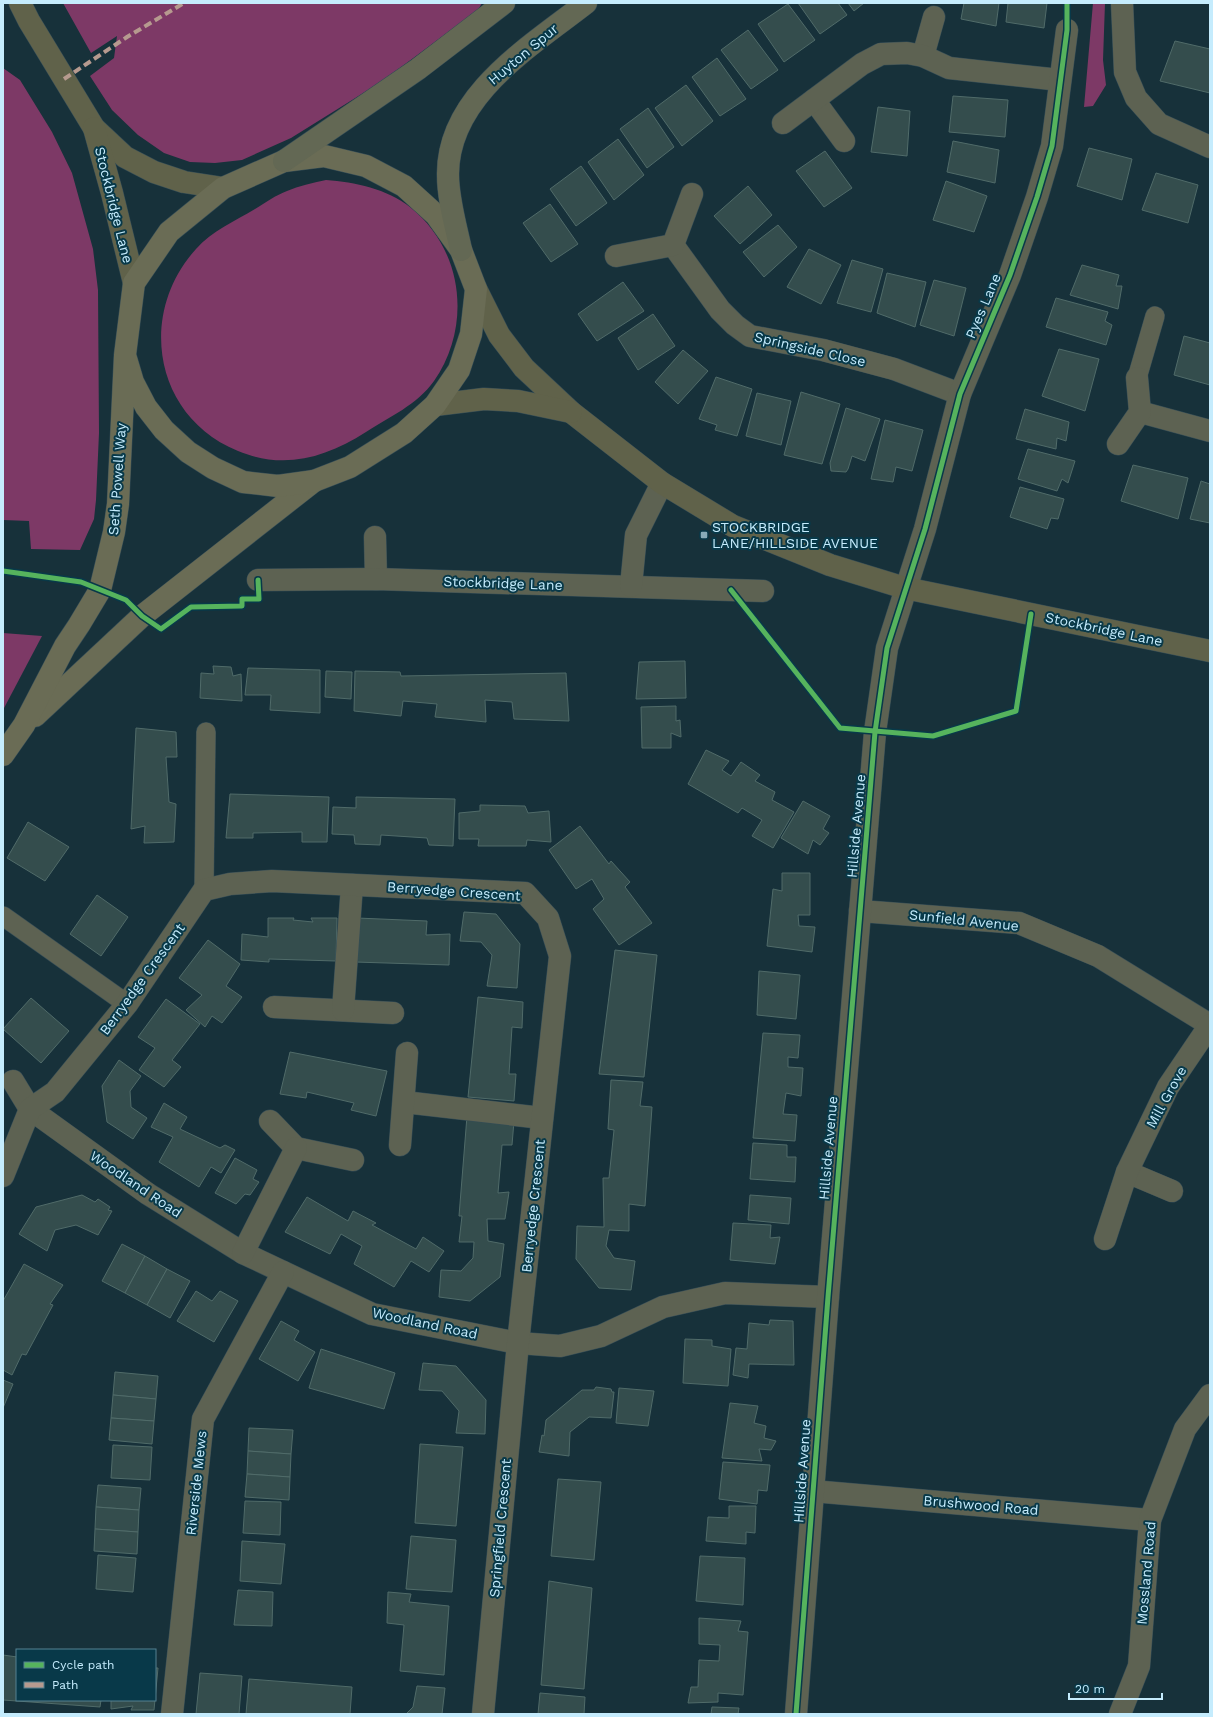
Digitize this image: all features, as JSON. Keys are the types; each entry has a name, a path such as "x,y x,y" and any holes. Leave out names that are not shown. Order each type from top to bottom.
{"highway":[{"path":"284,161 418,69 504,3"},
{"name":"Huyton Spur","path":"461,250 452,212 448,161 464,117 479,93 507,65 586,3"}],"main road":[{"name":"Stockbridge Lane","path":"20,3 29,21 94,128 125,157 154,172 184,182 222,188"},
{"name":"Stockbridge Lane","path":"94,128 134,283"},
{"path":"125,355 133,382 146,407 164,430 188,452 213,468 243,482 278,486 314,482 350,467 404,433 435,405 459,370 471,334 476,289 461,250 436,215 404,186 366,166 324,156 284,161 222,188 169,232 134,283"},
{"name":"Seth Powell Way","path":"3,756 24,725 65,646 100,590 114,532 118,504 125,355 134,283"},
{"name":"Stockbridge Lane","path":"476,289 499,335 524,368 571,412 662,483 733,526 830,565 906,588 1210,651"},
{"name":"Stockbridge Lane","path":"435,405 484,399 518,401 571,412"},
{"name":"Seth Powell Way","path":"24,725 142,616 314,482"}],"street":[{"path":"1122,3 1125,72 1136,98 1159,124 1210,147"},
{"path":"923,56 936,10"},
{"name":"Pyes Lane","path":"906,588 925,529 960,394 1010,275 1037,197 1052,146 1067,30"},
{"path":"783,122 862,64 881,54 907,53 923,56 949,68 1060,80"},
{"path":"814,100 844,141"},
{"path":"616,256 673,245 692,194"},
{"name":"Springside Close","path":"673,245 720,310 735,326 750,336 823,350 894,369 960,394"},
{"path":"1118,444 1140,412 1137,378"},
{"path":"1140,412 1210,431"},
{"path":"630,586 636,535 662,483"},
{"path":"375,537 376,579"},
{"name":"Stockbridge Lane","path":"258,580 376,579 763,591"},
{"name":"Hillside Avenue","path":"796,1714 812,1491 877,715 887,648 906,588"},
{"name":"Berryedge Crescent","path":"30,1109 55,1092 127,1004 204,890 230,884 272,881 525,893 548,918 560,956 518,1343"},
{"path":"343,1010 352,885"},
{"name":"Sunfield Avenue","path":"860,911 1018,923 1098,956 1210,1025"},
{"path":"274,1007 393,1012"},
{"name":"Mill Grove","path":"1105,1239 1127,1172 1168,1087 1210,1025"},
{"path":"400,1145 407,1053"},
{"name":"Woodland Road","path":"8,1078 30,1109 148,1194 243,1253 372,1314 518,1343 560,1346 601,1336 663,1307 725,1293 828,1297"},
{"path":"404,1102 542,1118"},
{"path":"3,1176 30,1109"},
{"path":"270,1121 296,1148 353,1160"},
{"path":"243,1253 296,1148"},
{"path":"1127,1172 1172,1190"},
{"name":"Riverside Mews","path":"172,1714 203,1419 283,1272"},
{"name":"Springfield Crescent","path":"483,1714 518,1343"},
{"name":"Mossland Road","path":"1120,1714 1139,1666 1150,1520 1185,1429 1210,1395"},
{"name":"Brushwood Road","path":"812,1491 1150,1520"}],"lane":[{"path":"1137,378 1156,316"},
{"path":"204,890 206,732"},
{"path":"3,916 127,1004"}],"shaded area":[{"path":"63,3 482,3 478,10 381,82 291,138 242,160 215,163 190,162 164,153 138,135 112,110 90,76 114,58 117,36 91,53"},
{"path":"1093,3 1105,3 1103,60 1106,85 1093,106 1084,107"},
{"path":"3,68 20,80 52,132 72,173 93,249 98,290 99,433 94,519 80,550 31,549 29,521 3,520"},
{"path":"326,180 359,185 391,195 410,207 428,225 442,245 451,266 456,290 457,313 454,337 446,359 434,381 427,389 411,404 366,432 335,449 304,458 272,460 255,457 238,451 210,435 188,414 172,389 163,362 161,333 166,303 177,275 196,249 209,237 279,195 301,186"},
{"path":"3,633 42,636 3,710"}],"building":[{"path":"798,3 838,3 847,15 820,34"},
{"path":"848,3 864,3 854,11"},
{"path":"964,3 999,3 996,26 961,19"},
{"path":"1008,3 1047,3 1044,28 1006,22"},
{"path":"788,4 815,40 784,62 758,24"},
{"path":"748,30 778,70 751,89 721,50"},
{"path":"1175,41 1210,49 1210,93 1160,81"},
{"path":"717,58 746,99 720,116 692,77"},
{"path":"686,85 713,121 682,146 655,108"},
{"path":"953,96 1008,100 1005,137 949,132"},
{"path":"878,107 910,111 907,156 871,152"},
{"path":"648,108 674,147 647,168 620,129"},
{"path":"618,139 644,175 614,200 588,162"},
{"path":"953,141 999,150 995,183 947,172"},
{"path":"1089,148 1132,159 1122,200 1077,186"},
{"path":"825,151 852,188 824,207 796,171"},
{"path":"581,166 607,203 576,226 550,189"},
{"path":"1156,173 1198,185 1188,223 1142,210"},
{"path":"946,181 987,196 974,232 933,220"},
{"path":"748,186 772,215 740,244 714,216"},
{"path":"550,204 578,244 551,262 523,223"},
{"path":"778,225 797,247 764,277 743,252"},
{"path":"809,249 841,265 821,304 787,287"},
{"path":"852,260 883,269 871,312 837,303"},
{"path":"1082,265 1119,275 1116,286 1122,286 1118,309 1070,295"},
{"path":"887,273 926,282 915,327 877,313"},
{"path":"934,280 966,288 954,336 920,325"},
{"path":"623,282 644,311 597,341 578,314"},
{"path":"1056,298 1108,312 1105,321 1112,325 1106,345 1046,327"},
{"path":"653,314 675,346 638,370 618,338"},
{"path":"1184,336 1210,343 1210,385 1174,375"},
{"path":"1059,349 1099,359 1085,411 1042,396"},
{"path":"683,350 708,371 678,404 655,382"},
{"path":"716,377 752,389 737,436 715,430 717,425 699,419"},
{"path":"801,392 840,404 822,464 784,455"},
{"path":"757,393 791,401 781,445 746,436"},
{"path":"846,408 880,419 865,461 852,456 846,472 831,471 830,463"},
{"path":"1025,409 1069,422 1066,441 1057,438 1056,449 1016,439"},
{"path":"885,420 923,430 912,471 896,467 893,482 871,479"},
{"path":"1028,449 1075,461 1068,483 1062,479 1057,491 1018,479"},
{"path":"1133,465 1188,478 1178,519 1121,501"},
{"path":"1201,481 1210,484 1210,523 1190,519"},
{"path":"1020,487 1064,499 1058,519 1051,518 1047,529 1010,517"},
{"path":"685,661 686,698 636,699 639,662"},
{"path":"213,666 231,667 233,676 241,674 242,701 200,698 201,673 214,674"},
{"path":"248,668 320,670 320,713 270,710 271,695 245,695"},
{"path":"326,671 352,672 351,699 325,697"},
{"path":"355,671 400,672 401,676 566,673 569,721 514,719 512,702 485,700 486,722 435,717 437,704 403,701 401,716 354,711"},
{"path":"676,706 676,721 680,720 681,737 671,733 671,748 642,748 641,707"},
{"path":"136,728 176,732 177,757 166,757 169,802 176,804 174,842 144,843 145,826 131,829"},
{"path":"706,750 729,761 722,770 731,776 741,762 760,775 755,781 775,792 772,800 794,812 773,848 752,836 762,820 742,808 738,813 688,784"},
{"path":"230,794 329,797 327,842 302,842 302,832 253,833 253,838 226,838"},
{"path":"356,797 455,799 453,846 429,845 427,838 381,835 380,845 355,844 354,835 332,834 333,807 356,808"},
{"path":"803,801 830,816 823,829 829,833 820,845 813,840 808,854 781,838"},
{"path":"480,805 525,806 528,813 549,811 551,842 527,840 526,846 478,846 479,839 459,839 459,813 480,811"},
{"path":"28,822 69,847 45,881 7,858"},
{"path":"580,826 609,864 611,861 630,882 625,887 652,923 619,945 593,909 604,899 592,879 576,889 549,850"},
{"path":"782,873 810,873 810,915 798,915 799,926 815,927 812,952 767,946 773,889 782,891"},
{"path":"97,895 128,917 101,956 70,934"},
{"path":"464,912 496,914 520,944 517,988 487,986 492,955 481,942 460,941"},
{"path":"268,918 294,918 293,920 313,922 311,918 337,918 336,961 269,959 269,962 241,960 242,934 268,937"},
{"path":"357,918 427,921 426,935 450,934 449,965 355,962"},
{"path":"208,940 240,964 226,986 242,997 222,1023 212,1016 205,1027 186,1010 202,995 179,978"},
{"path":"615,950 657,955 644,1077 599,1074"},
{"path":"759,971 800,975 796,1019 757,1015"},
{"path":"478,997 523,1002 522,1028 512,1027 509,1074 516,1074 514,1101 468,1097"},
{"path":"31,998 69,1031 41,1063 3,1029"},
{"path":"166,999 200,1024 172,1060 181,1067 164,1087 139,1070 155,1048 138,1037"},
{"path":"763,1033 800,1035 798,1058 788,1057 788,1067 803,1068 801,1096 786,1093 783,1114 797,1115 795,1141 753,1138"},
{"path":"290,1052 387,1071 376,1116 351,1110 354,1103 307,1092 306,1098 280,1094"},
{"path":"119,1060 141,1076 130,1091 131,1107 147,1118 133,1139 107,1122 102,1086"},
{"path":"611,1080 643,1082 640,1106 652,1107 645,1206 629,1204 629,1231 609,1230 606,1246 614,1258 635,1261 631,1290 599,1288 576,1259 577,1226 604,1227 603,1178 609,1178 614,1130 608,1129"},
{"path":"164,1103 187,1117 180,1129 220,1148 225,1145 235,1150 221,1173 211,1167 199,1187 159,1162 173,1137 151,1127"},
{"path":"467,1116 514,1121 512,1145 502,1145 498,1193 509,1192 505,1219 487,1219 488,1241 504,1244 500,1277 470,1301 439,1297 441,1270 461,1271 473,1258 474,1242 459,1242 462,1216 459,1216"},
{"path":"753,1143 787,1145 787,1157 796,1157 795,1182 750,1179"},
{"path":"235,1158 257,1170 253,1179 259,1182 250,1195 245,1194 236,1204 215,1193"},
{"path":"82,1195 95,1202 98,1199 110,1207 108,1210 112,1211 98,1235 76,1225 55,1230 47,1251 19,1234 36,1207"},
{"path":"750,1195 791,1198 789,1224 748,1220"},
{"path":"307,1197 348,1221 353,1211 376,1223 372,1225 416,1249 423,1237 444,1251 429,1272 411,1261 394,1287 354,1264 362,1246 341,1234 330,1254 285,1232"},
{"path":"733,1223 771,1225 770,1238 780,1237 775,1264 730,1260"},
{"path":"122,1244 145,1256 125,1293 102,1281"},
{"path":"145,1256 167,1269 147,1305 125,1293"},
{"path":"24,1264 63,1285 50,1304 53,1305 26,1355 22,1354 12,1375 3,1370 3,1301"},
{"path":"167,1269 190,1281 170,1318 147,1305"},
{"path":"196,1291 212,1301 220,1291 238,1301 214,1342 177,1321"},
{"path":"770,1320 793,1321 794,1365 749,1364 748,1378 733,1375 736,1348 747,1349 749,1323 769,1325"},
{"path":"281,1321 299,1331 294,1340 315,1352 298,1381 259,1359"},
{"path":"685,1339 712,1340 712,1346 731,1349 728,1386 683,1383"},
{"path":"321,1349 395,1373 384,1409 309,1388"},
{"path":"423,1363 456,1366 486,1400 485,1434 456,1433 459,1411 442,1391 419,1390"},
{"path":"115,1372 158,1376 156,1399 113,1395"},
{"path":"3,1380 13,1384 3,1408"},
{"path":"596,1387 611,1389 612,1392 614,1392 611,1418 589,1417 570,1432 569,1456 539,1452 542,1435 544,1436 546,1420 582,1390 594,1390"},
{"path":"619,1388 654,1391 648,1426 616,1423"},
{"path":"113,1395 156,1399 154,1421 111,1418"},
{"path":"730,1403 758,1406 754,1423 766,1426 764,1438 776,1441 771,1450 759,1449 762,1461 722,1458"},
{"path":"111,1418 154,1421 152,1444 109,1440"},
{"path":"249,1428 293,1430 291,1454 248,1451"},
{"path":"420,1444 463,1447 456,1526 415,1523"},
{"path":"113,1445 152,1447 150,1480 111,1478"},
{"path":"248,1451 291,1454 290,1477 247,1474"},
{"path":"723,1462 770,1465 767,1491 758,1490 757,1504 719,1499"},
{"path":"247,1474 290,1477 289,1500 245,1497"},
{"path":"558,1479 601,1482 594,1560 551,1556"},
{"path":"98,1485 141,1488 139,1510 96,1507"},
{"path":"245,1501 281,1502 280,1535 243,1533"},
{"path":"729,1506 756,1506 755,1533 746,1532 746,1544 706,1541 708,1517 729,1518"},
{"path":"96,1507 139,1510 138,1532 95,1529"},
{"path":"95,1529 138,1532 137,1554 94,1551"},
{"path":"411,1536 456,1540 452,1592 406,1589"},
{"path":"242,1541 285,1544 281,1584 240,1581"},
{"path":"98,1555 136,1558 133,1592 96,1589"},
{"path":"700,1556 745,1558 743,1605 696,1601"},
{"path":"549,1581 592,1588 584,1689 541,1685"},
{"path":"238,1590 273,1592 272,1626 234,1625"},
{"path":"388,1592 411,1594 409,1602 449,1606 444,1675 400,1671 404,1625 387,1623"},
{"path":"699,1618 741,1621 738,1631 748,1632 743,1695 718,1693 718,1702 688,1703 691,1687 698,1687 699,1660 719,1661 720,1645 699,1644"},
{"path":"3,1655 16,1657 16,1701 3,1700"},
{"path":"156,1668 158,1668 156,1689"},
{"path":"200,1673 242,1676 239,1714 196,1714"},
{"path":"249,1679 352,1687 350,1714 246,1714"},
{"path":"417,1686 445,1688 442,1714 406,1714 413,1707"},
{"path":"540,1693 585,1697 584,1714 538,1714"},
{"path":"17,1701 101,1701 100,1707"},
{"path":"111,1701 155,1701 154,1710 131,1710 133,1706 111,1709"},
{"path":"712,1707 739,1708 738,1714 711,1714"}],"marked path":[{"path":"64,79 127,37 184,3"}],"cycle path":[{"path":"796,1714 828,1297 875,732 887,648 925,529 960,394 1010,275 1037,197 1052,146 1067,30 1067,3"},
{"path":"3,571 81,582 126,600 142,616 161,629 191,607 242,606 242,599 259,599 258,580"},
{"path":"731,590 840,728 933,736 1016,711 1031,614"}],"place":[{"name":"STOCKBRIDGE LANE/HILLSIDE AVENUE","path":"704,535"}]}
